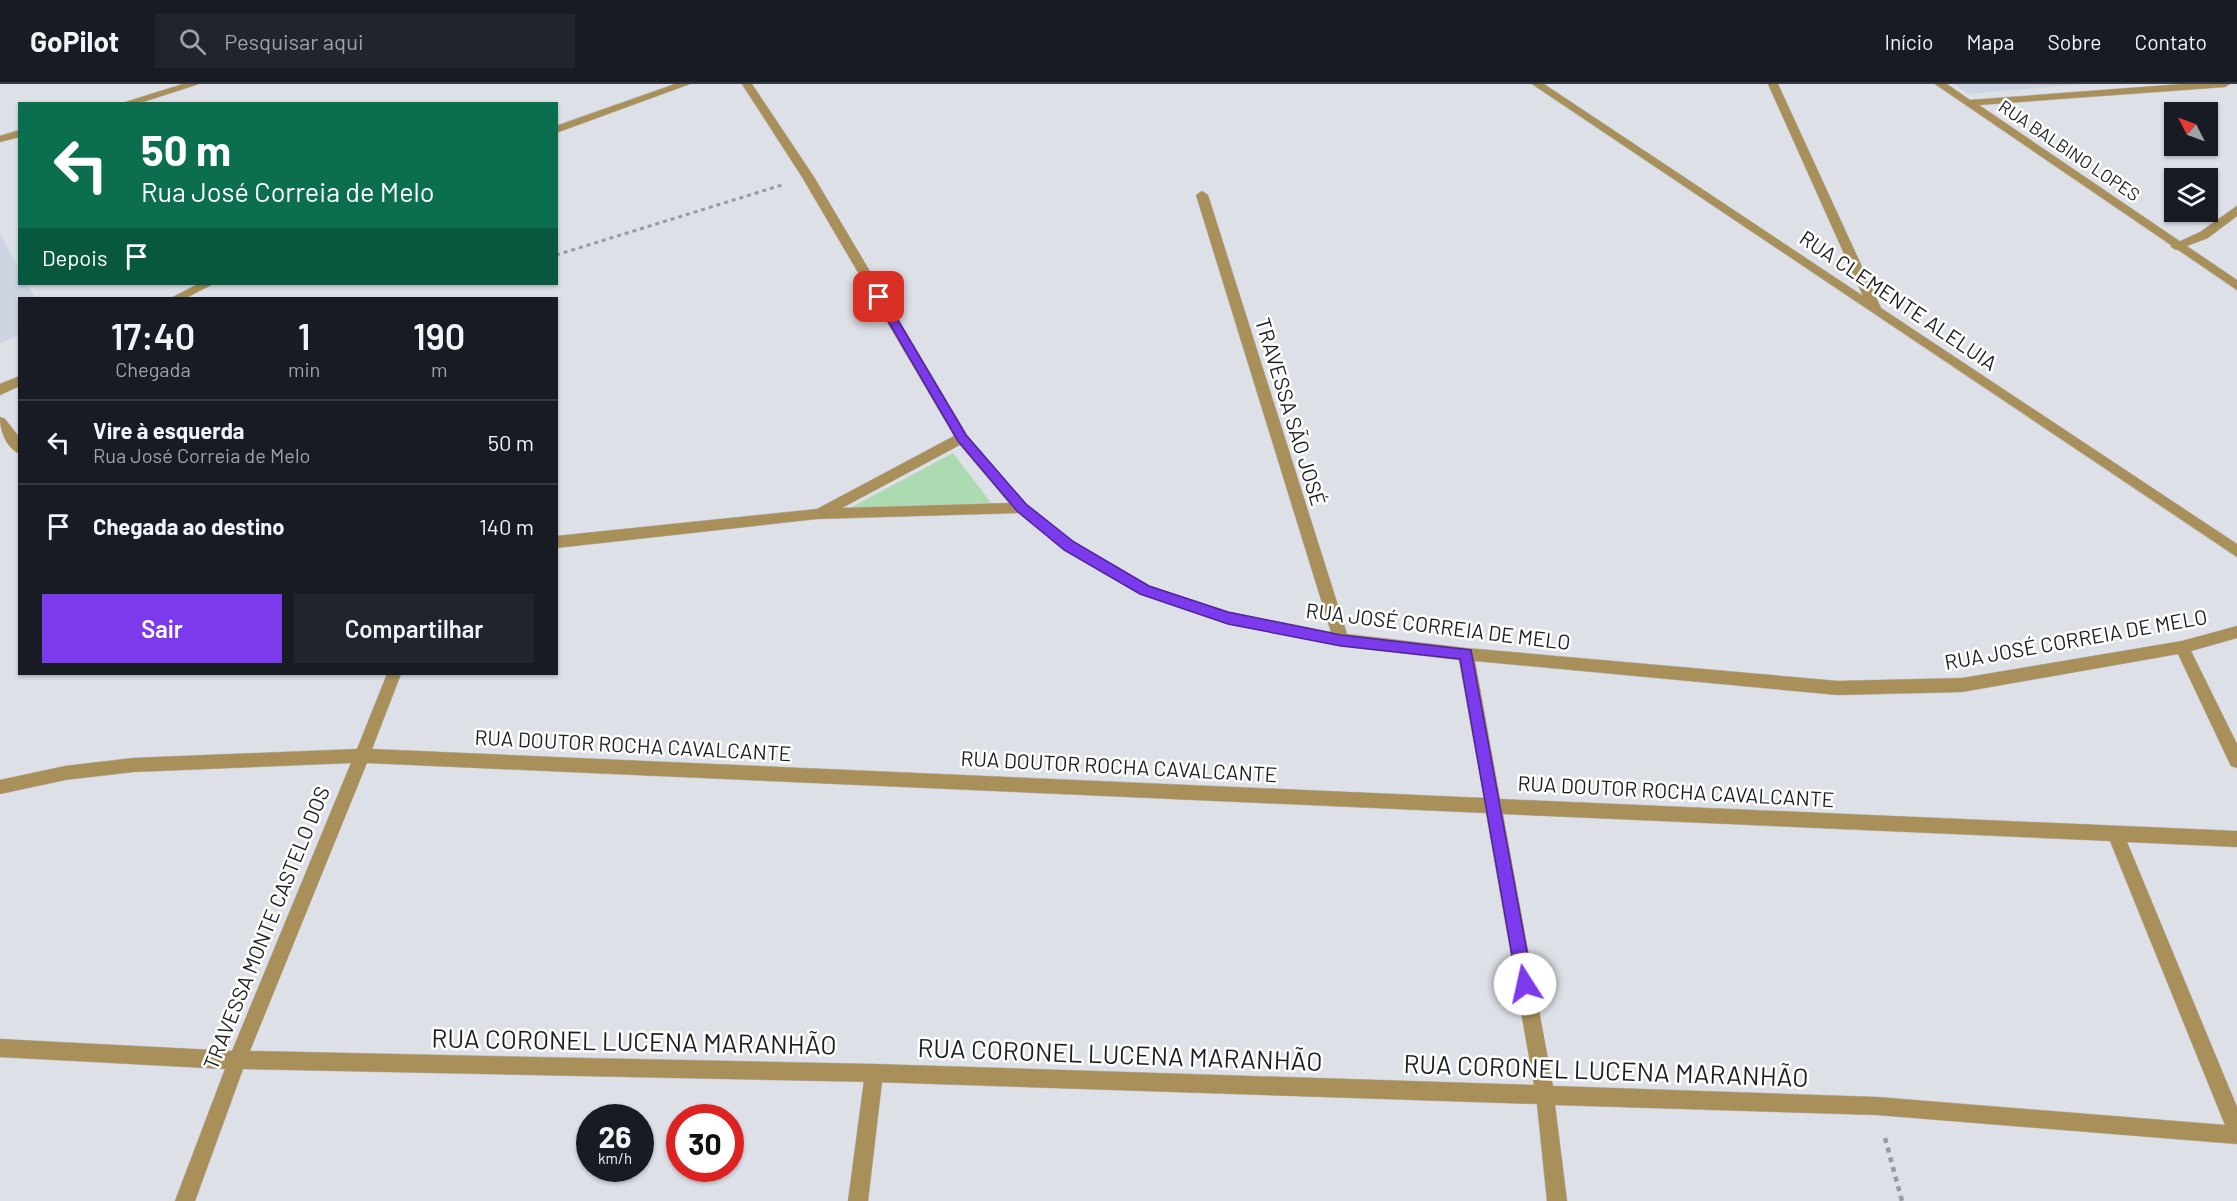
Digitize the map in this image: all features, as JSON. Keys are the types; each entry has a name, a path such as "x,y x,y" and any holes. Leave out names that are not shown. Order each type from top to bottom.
{"street":[{"path":"131,102 194,84"},
{"path":"558,129 685,84"},
{"name":"RUA JOSÉ CORREIA DE MELO","path":"747,84 808,177 962,438 1021,508 1069,546 1144,590 1228,618 1341,640 1466,654 1838,688 1962,685 2182,647 2237,632"},
{"name":"RUA CLEMENTE ALELUIA","path":"1537,84 2237,551"},
{"path":"1773,84 1876,310"},
{"name":"RUA BALBINO LOPES","path":"1940,84 2237,286"},
{"path":"1967,103 2225,84"},
{"path":"0,139 18,134"},
{"name":"TRAVESSA SÃO JOSÉ","path":"1202,195 1341,640"},
{"path":"2176,246 2204,235 2237,210"},
{"path":"179,297 205,285"},
{"path":"0,390 18,381"},
{"path":"0,422 18,446"},
{"path":"817,514 962,438"},
{"path":"558,542 817,514 1021,508"},
{"path":"2182,647 2237,761"},
{"path":"1466,654 1545,1095 1557,1201"},
{"name":"TRAVESSA MONTE CASTELO DOS","path":"185,1201 237,1060 394,675"},
{"name":"RUA DOUTOR ROCHA CAVALCANTE","path":"0,787 65,773 133,765 362,756 2237,839"},
{"path":"2116,835 2237,1130"},
{"name":"RUA CORONEL LUCENA MARANHÃO","path":"0,1048 237,1060 874,1073 1877,1106 2237,1135"},
{"path":"858,1201 874,1073"}],"path":[{"path":"558,254 808,177"},
{"path":"1877,1106 1902,1201"}],"shaded area":[{"path":"1953,84 2084,84 1968,94"},
{"path":"0,233 18,267 18,285 28,285 34,297 18,297 18,335 0,344"}],"green space":[{"path":"953,453 991,503 850,508"}],"route":[{"path":"879,297 962,438 1021,508 1069,546 1144,590 1228,618 1341,640 1466,654 1525,984"}]}
